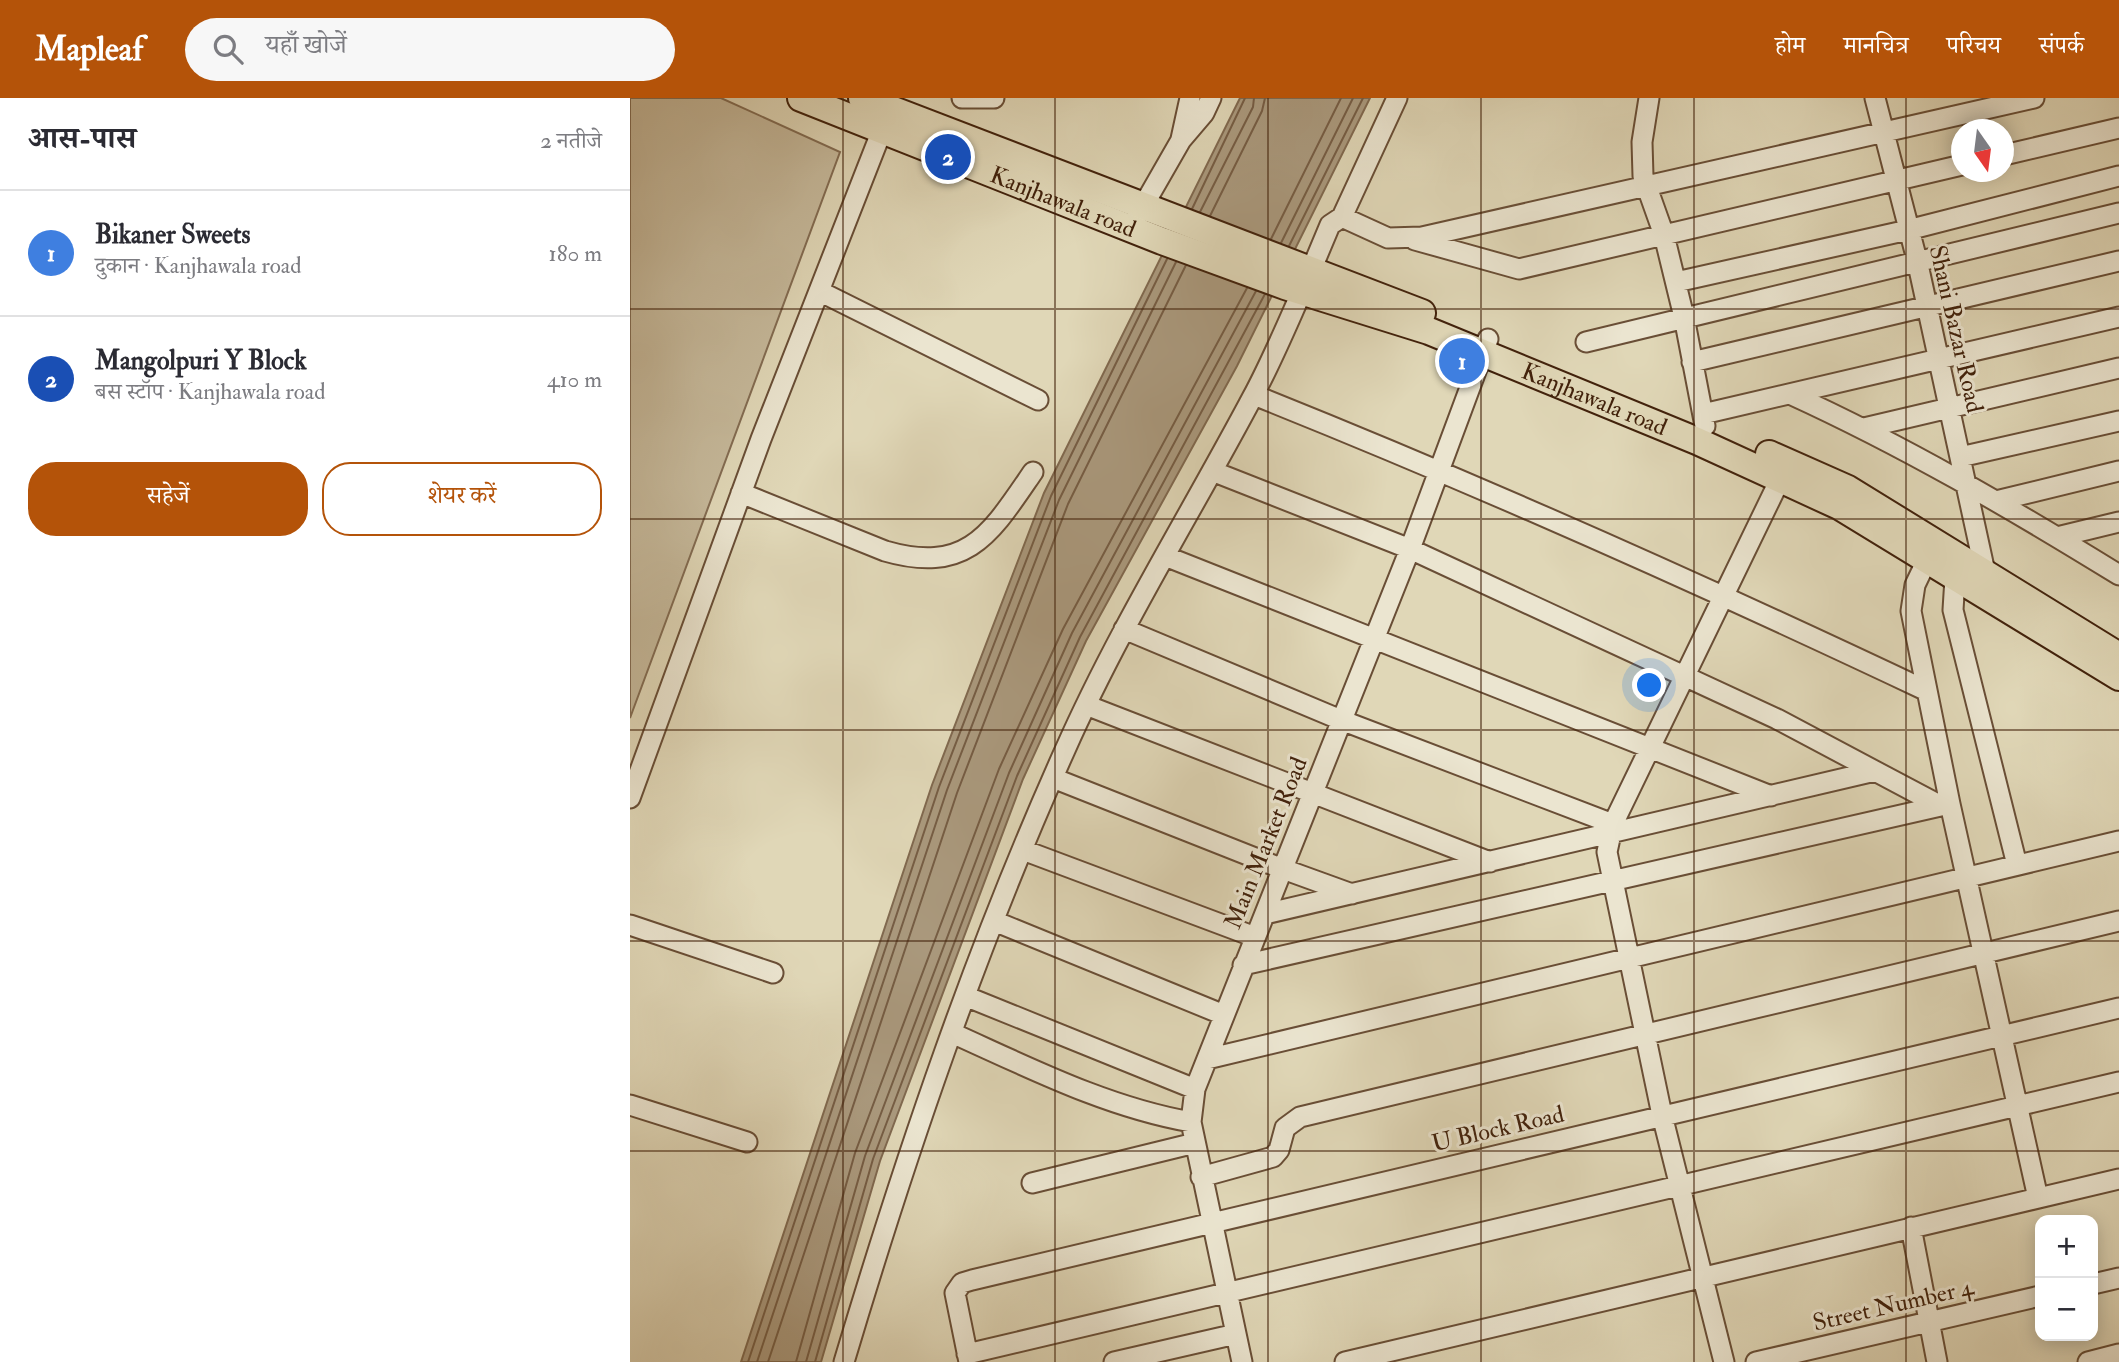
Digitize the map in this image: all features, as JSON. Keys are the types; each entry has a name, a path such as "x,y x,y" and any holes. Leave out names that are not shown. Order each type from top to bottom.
{"main road":[{"name":"Kanjhawala road","path":"801,98 886,120 1136,218 1300,278 1429,331 1704,420 1927,560 2119,656"},
{"name":"Kanjhawala road","path":"862,98 886,120"},
{"name":"Kanjhawala road","path":"1485,347 1697,441 1784,471 1848,489 1971,580 2119,677"}],"street":[{"path":"962,98 994,98"},
{"path":"1181,140 1190,98"},
{"path":"1136,218 1181,140 1204,113 1211,98"},
{"path":"844,1362 901,1178 965,996 1053,778 1124,629 1254,395 1300,278 1330,225 1342,217 1398,98"},
{"path":"1649,98 1641,165 1676,282 1704,420 1790,394 2119,317"},
{"name":"Shani Bazar Road","path":"1875,98 1917,260 1966,484 1971,580 1953,610 2017,865"},
{"path":"1342,217 1388,238 1422,237 2034,98"},
{"path":"630,798 741,493 886,120"},
{"path":"2014,153 2119,128"},
{"path":"1407,238 1519,269 1951,167"},
{"path":"1676,282 1908,230 2119,176"},
{"path":"1586,342 2119,213"},
{"path":"1692,362 2119,261"},
{"path":"819,291 1038,400"},
{"name":"Main Market Road","path":"1242,1362 1191,1122 1195,1090 1372,639 1410,550 1485,347"},
{"path":"1864,428 2119,368"},
{"path":"1790,394 1864,428 1966,484 2119,575"},
{"path":"1254,395 1439,469 1725,595 1927,691"},
{"path":"1960,457 2119,421"},
{"path":"1212,471 1410,550 1777,719 1946,805"},
{"path":"1724,1362 1662,1115 1648,1036 1607,852 1611,829 1687,677 1784,471"},
{"path":"1996,501 2119,471"},
{"path":"741,493 885,551 907,557 928,558 963,551 979,542 993,529 1033,472"},
{"path":"2057,537 2119,522"},
{"path":"1165,556 1771,796"},
{"path":"1927,560 1911,600 1946,805 1968,878 2038,1198"},
{"path":"1124,629 1611,829"},
{"path":"1086,705 1490,862"},
{"path":"1265,914 1490,862 1611,829 1771,796 1875,771"},
{"path":"1053,778 1353,894"},
{"path":"1243,965 1946,805"},
{"path":"1207,1059 2119,842"},
{"path":"1023,850 1255,937"},
{"path":"995,921 1224,1015"},
{"path":"1201,1177 1273,1157 1279,1150 1285,1128 1300,1117 1648,1036 2119,921"},
{"path":"630,925 773,973"},
{"path":"965,996 1195,1090"},
{"name":"U Block Road","path":"968,1358 955,1293 962,1283 1211,1221 2119,1008"},
{"path":"952,1033 1078,1089 1134,1110 1191,1122"},
{"path":"968,1358 1227,1292 2119,1082"},
{"path":"630,1105 747,1142"},
{"path":"1032,1183 1195,1143"},
{"path":"1345,1362 2119,1179"},
{"path":"1911,1227 1937,1362"},
{"path":"2098,1283 2119,1278"},
{"name":"Street Number 4","path":"1756,1362 2035,1297"},
{"path":"1114,1362 1236,1334"},
{"path":"2088,1362 2119,1354"}],"shaded area":[{"path":"630,98 721,98 840,152 630,718"}],"water":[{"path":"1240,98 1370,98 1237,366 1086,641 1023,779 880,1161 821,1362 741,1362 932,785 1044,493"}],"place":[{"name":"Mangolpuri Y Block","path":"948,157"},
{"name":"Bikaner Sweets","path":"1462,361"}]}
